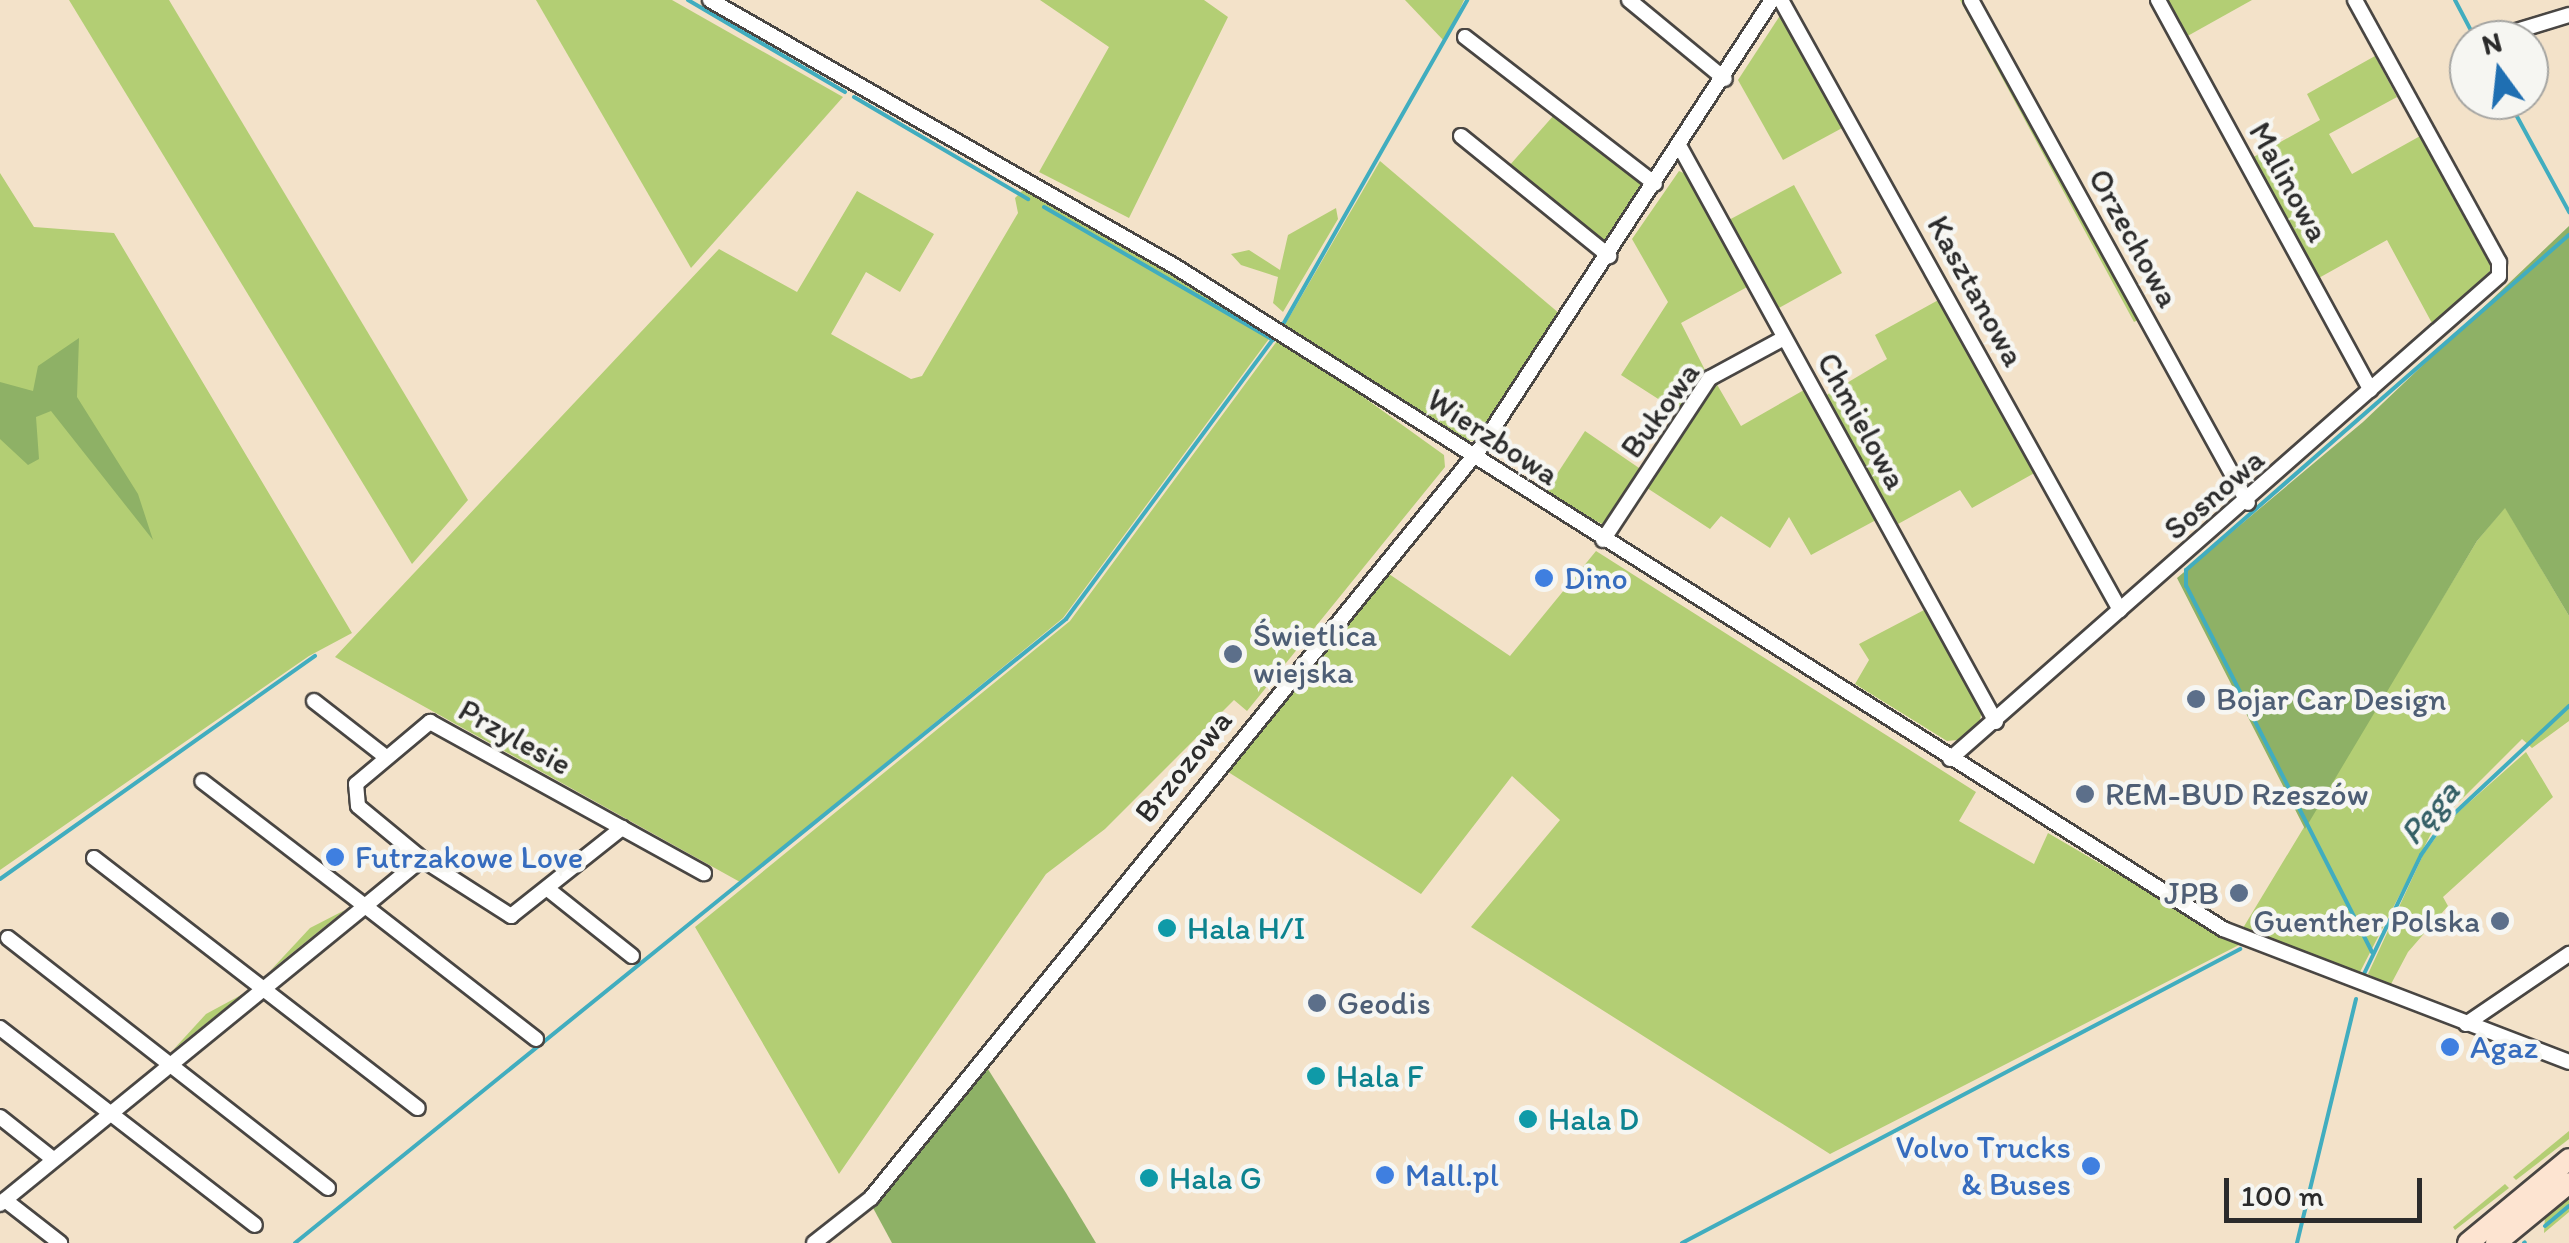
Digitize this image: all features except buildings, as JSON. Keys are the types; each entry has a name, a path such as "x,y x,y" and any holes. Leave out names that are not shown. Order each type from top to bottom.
{"main road":[{"path":"2468,1243 2569,1160"},
{"path":"2496,1243 2569,1183"}],"street":[{"name":"Wierzbowa","path":"710,0 1176,267 2237,937 2569,1062"},
{"path":"1629,0 1725,79"},
{"name":"Brzozowa","path":"814,1243 871,1198 1474,456 1680,148 1772,0"},
{"name":"Kasztanowa","path":"1781,0 2120,610"},
{"name":"Orzechowa","path":"1971,0 2248,503"},
{"name":"Malinowa","path":"2158,0 2371,390"},
{"name":"Sosnowa","path":"1950,759 2248,503 2499,276 2499,262 2355,0"},
{"path":"1465,37 1655,184"},
{"path":"1462,136 1609,256"},
{"name":"Chmielowa","path":"1680,148 1996,722"},
{"name":"Bukowa","path":"1603,540 1710,378 1784,338"},
{"path":"314,701 386,756"},
{"name":"Przylesie","path":"622,828 549,890 511,916 500,915 422,859 354,798 356,784 430,722 704,873"},
{"path":"202,781 536,1039"},
{"path":"94,858 418,1108"},
{"path":"60,1243 2,1202 422,859"},
{"path":"549,890 632,956"},
{"path":"8,938 328,1188"},
{"path":"2466,1024 2569,954"},
{"path":"0,1028 255,1225"},
{"path":"0,1117 53,1159"}],"green space":[{"path":"69,0 169,0 468,500 412,564"},
{"path":"536,0 672,0 843,97 691,268"},
{"path":"1040,0 1204,0 1228,17 1129,218 1039,172 1109,47"},
{"path":"1405,0 1464,0 1445,42"},
{"path":"1960,0 1965,0 2138,320 2134,322"},
{"path":"2164,0 2252,0 2184,38"},
{"path":"1781,14 1844,127 1783,160 1738,80"},
{"path":"2375,56 2397,97 2329,134 2352,174 2422,135 2493,268 2433,325 2387,240 2317,279 2250,159 2320,120 2307,94"},
{"path":"1554,115 1646,188 1613,240 1604,242 1509,166"},
{"path":"1380,161 1560,314 1475,441 1458,440 1283,328"},
{"path":"1679,171 1688,175 1749,286 1681,323 1705,370 1680,413 1621,375 1668,302 1632,239"},
{"path":"0,173 34,227 114,233 352,633 309,656 0,870"},
{"path":"1794,185 1842,273 1777,309 1727,221"},
{"path":"1027,186 1274,332 1063,618 740,882 335,657 719,249 797,292 857,191 934,234 900,292 866,272 831,334 911,379 922,376 1018,213 1015,198"},
{"path":"1336,208 1338,219 1283,312 1273,303 1278,277 1241,265 1231,254 1249,250 1280,270 1288,235"},
{"path":"2569,226 2569,616 2505,508 2477,541 2305,829 2177,578 2363,422"},
{"path":"1942,298 2036,472 1972,508 1960,490 1898,524 1825,396 1887,359 1875,335"},
{"path":"1280,337 1444,455 1445,467 1247,711 1234,700 1105,829 1046,874 839,1174 695,927 1070,621"},
{"path":"79,338 77,397 138,494 153,540 51,411 36,417 39,459 28,465 0,439 0,382 33,391 38,366"},
{"path":"1715,381 1741,426 1804,390 1876,520 1811,555 1789,517 1770,548 1721,516 1710,529 1647,488"},
{"path":"1585,431 1642,470 1602,524 1544,494"},
{"path":"1459,479 1389,574 1510,656 1596,551 1976,792 1959,821 2034,864 2048,833 2239,945 1830,1154 1471,927 1560,820 1512,776 1421,894 1225,770 872,1206 825,1243 872,1201"},
{"path":"2505,507 2569,616 2569,721 2532,748 2522,739 2435,826 2359,974 2259,939 2243,928 2477,541"},
{"path":"1926,609 1982,709 1979,726 1958,740 1947,741 1855,684 1869,660 1859,644"},
{"path":"2526,752 2553,797 2443,897 2448,906 2408,952 2390,986 2368,974 2423,855 2447,822"},
{"path":"345,910 270,971 310,928"},
{"path":"243,994 173,1050 206,1014"},
{"path":"986,1066 1096,1243 892,1243 872,1206"},
{"path":"2569,1131 2569,1139 2516,1180 2513,1177"},
{"path":"2505,1184 2509,1188 2455,1230 2453,1227"},
{"path":"2569,1196 2569,1212 2544,1233 2545,1215"}],"waterway":[{"path":"688,0 845,92"},
{"path":"1281,328 1467,0"},
{"path":"2455,0 2466,20"},
{"path":"854,97 1028,199"},
{"path":"2519,120 2569,212"},
{"path":"1044,207 1273,340"},
{"path":"2372,952 2186,586 2186,570 2569,235"},
{"path":"295,1243 1066,619 1276,335"},
{"path":"0,879 315,656"},
{"name":"Pęga","path":"2363,976 2421,855 2443,824 2569,706"},
{"path":"1682,1243 2240,949"},
{"name":"Pęga","path":"2297,1243 2356,999"},
{"path":"2545,1226 2569,1206"}],"place":[{"name":"Dino","path":"1544,578"},
{"name":"Świetlica wiejska","path":"1233,654"},
{"name":"Bojar Car Design","path":"2196,699"},
{"name":"REM-BUD Rzeszów","path":"2085,794"},
{"name":"Futrzakowe Love","path":"335,857"},
{"name":"JPB","path":"2239,893"},
{"name":"Guenther Polska","path":"2500,921"},
{"name":"Hala H/I","path":"1167,928"},
{"name":"Geodis","path":"1317,1003"},
{"name":"Agaz","path":"2450,1047"},
{"name":"Hala F","path":"1316,1076"},
{"name":"Hala D","path":"1528,1119"},
{"name":"Volvo Trucks & Buses","path":"2091,1166"},
{"name":"Mall.pl","path":"1385,1175"},
{"name":"Hala G","path":"1149,1178"}]}
